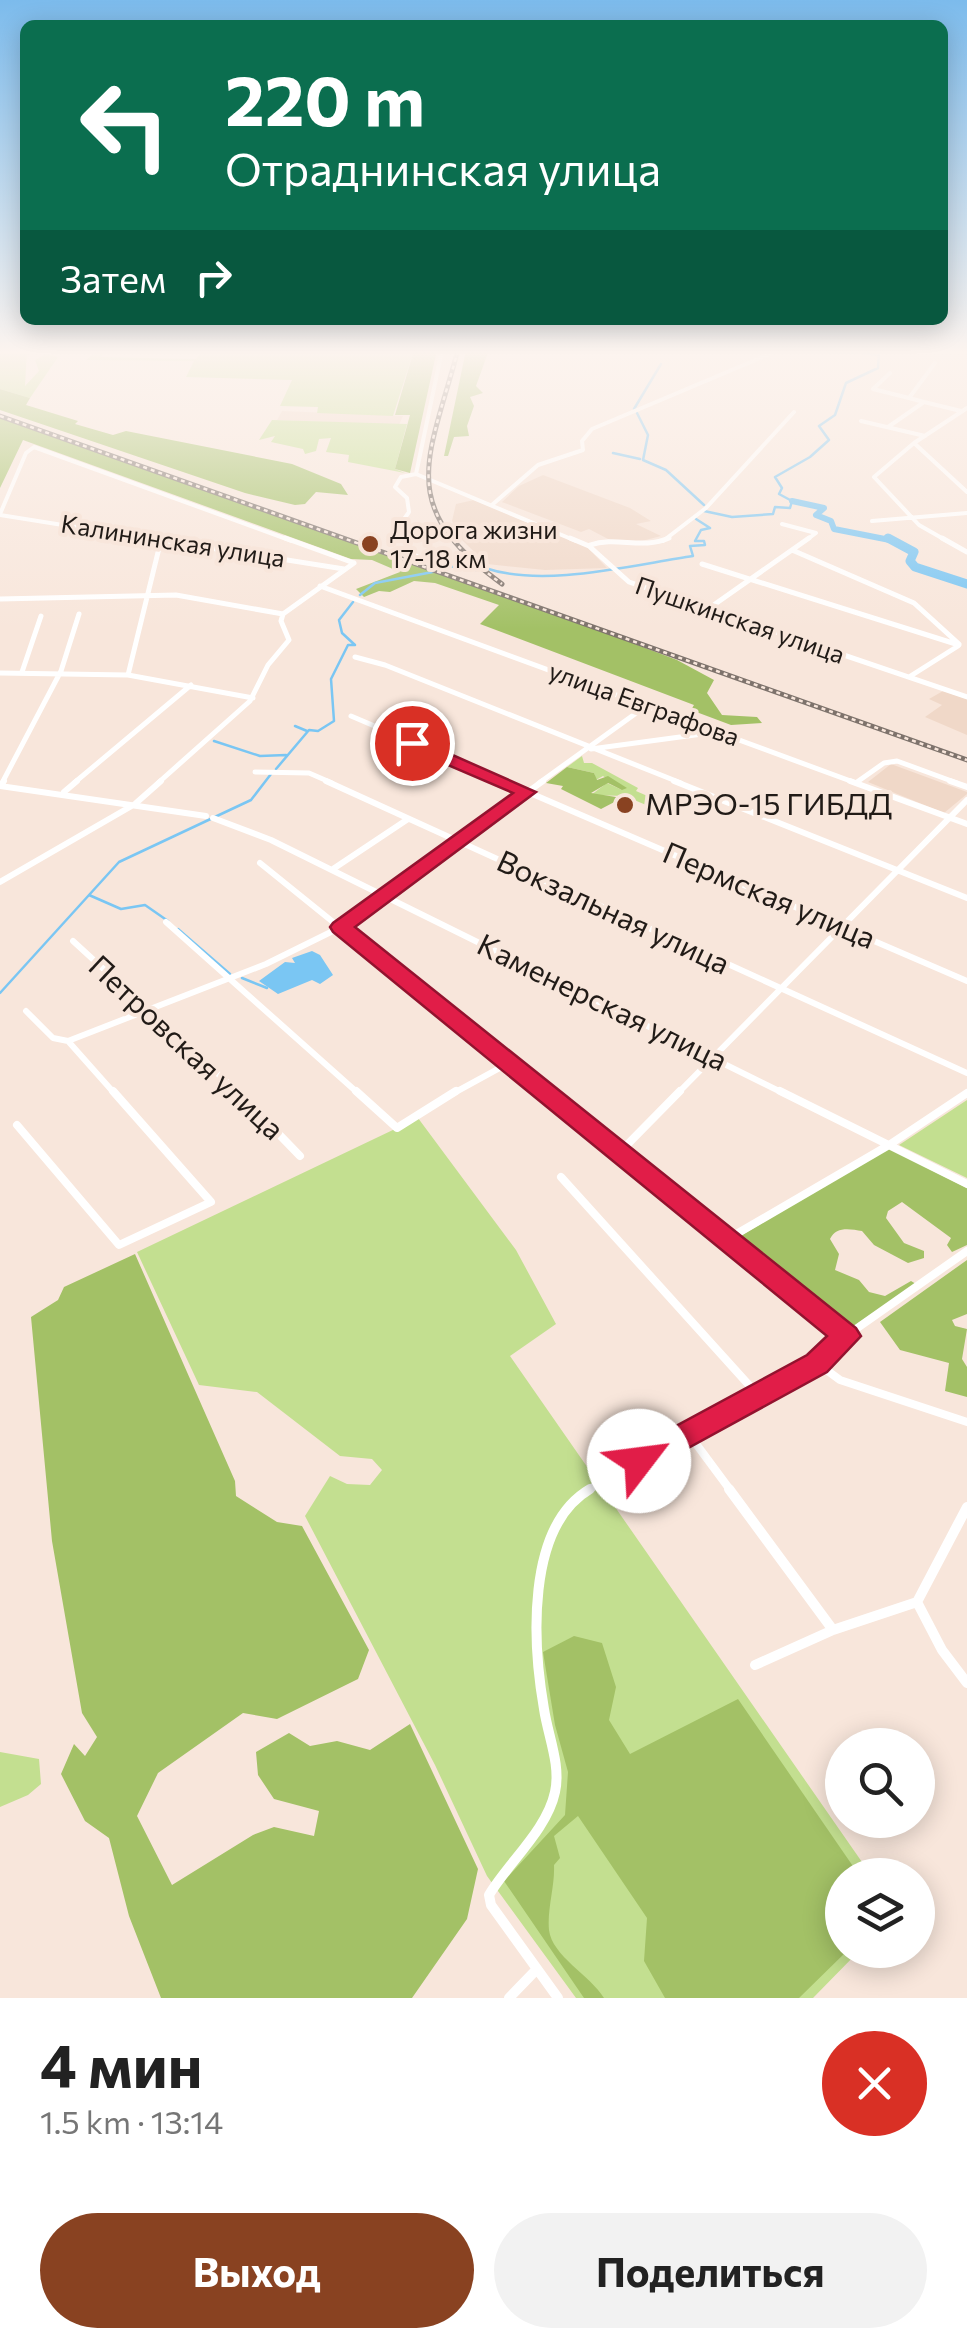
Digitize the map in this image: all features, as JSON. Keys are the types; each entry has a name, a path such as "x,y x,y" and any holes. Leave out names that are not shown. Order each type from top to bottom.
{"street":[{"path":"419,558 409,551 408,539 398,529 409,512 407,498 394,487 400,477 416,474 422,443"},
{"path":"493,504 538,465 585,449 583,443"},
{"path":"589,546 600,540 652,545 679,532 734,483 768,443"},
{"path":"914,443 967,492"},
{"path":"914,443 874,476 912,518 967,552"},
{"path":"0,514 26,453 34,447 354,563 284,614 281,618 289,640 268,666 253,698 136,804 0,882"},
{"name":"Пушкинская улица","path":"416,474 589,546 629,582 967,696"},
{"path":"872,521 967,512"},
{"name":"Калининская улица","path":"0,514 345,570"},
{"path":"708,610 816,533 782,524"},
{"path":"128,675 161,540"},
{"path":"792,550 914,603 955,637 959,645"},
{"path":"702,564 959,645"},
{"name":"улица Евграфова","path":"320,586 967,824"},
{"path":"0,600 176,596 284,614"},
{"path":"0,786 62,671 79,614"},
{"path":"22,672 42,616"},
{"path":"909,677 959,645"},
{"path":"355,657 385,665 967,898"},
{"path":"0,673 128,675 253,698"},
{"path":"63,793 191,685"},
{"path":"26,1011 53,1038 68,1041 228,978 341,927 647,705"},
{"name":"Пермская улица","path":"350,716 967,981"},
{"path":"590,749 718,732"},
{"path":"856,783 884,763 897,760 967,787"},
{"name":"Вокзальная улица","path":"255,772 309,774 967,1073"},
{"name":"Каменерская улица","path":"0,786 174,809 236,824 967,1184"},
{"path":"619,1154 967,800"},
{"path":"332,870 408,819"},
{"path":"260,863 846,1336"},
{"path":"166,922 397,1128 508,1063"},
{"name":"Петровская улица","path":"73,941 232,1086 300,1156"},
{"path":"17,1125 120,1246 211,1202 68,1041"},
{"path":"726,1240 889,1146 967,1093"},
{"path":"561,1176 758,1394"},
{"path":"558,1998 491,1906 489,1895 554,1797 557,1764 535,1661 543,1554 562,1514 584,1492 817,1363 846,1336 967,1251"},
{"path":"817,1363 840,1380 967,1422"},
{"path":"688,1433 833,1630"},
{"path":"755,1665 833,1630 916,1602 967,1507"},
{"path":"916,1602 942,1650 967,1683"},
{"path":"509,1998 537,1970"}],"shaded area":[{"path":"543,475 630,508 651,521 636,524 661,536 642,541 610,540 589,529 581,532 502,502 519,486"},
{"path":"474,500 587,547 607,568 545,570 487,564 462,540 452,521 456,504"},
{"path":"943,691 967,699 967,735 925,717 942,705 929,699"},
{"path":"891,764 967,794 944,813 868,782"}],"green space":[{"path":"0,443 21,443 0,488"},
{"path":"32,443 72,443 677,660 714,680 707,693 722,715 757,717 762,723 731,725 691,710 694,705 480,624 499,605 435,583 414,581 390,592 379,591 364,597 356,589 400,572 372,560 351,559"},
{"path":"98,443 188,443 292,464 341,484 348,495 316,492 305,504 295,505 245,493"},
{"path":"277,443 318,443 316,451 305,454 303,449"},
{"path":"329,443 402,443 395,469 405,473 348,462 349,455 326,452"},
{"path":"402,443 417,443 410,473 395,469"},
{"path":"582,756 584,763 592,763 638,788 636,791 668,805 660,811 625,796 591,795 607,783 622,790 603,776 596,780 594,773 567,767"},
{"path":"567,767 594,773 597,780 608,776 627,788 622,790 608,783 591,793 622,798 601,809 561,789 563,786 546,783"},
{"path":"967,1100 967,1178 899,1145"},
{"path":"418,1118 516,1250 556,1324 510,1356 825,1809 825,1838 845,1838 859,1858 825,1858 825,1968 842,1968 813,1998 576,1998 487,1876 435,1765 305,1516 330,1476 347,1484 370,1485 382,1470 372,1459 340,1456 257,1392 199,1385 137,1252"},
{"path":"888,1148 967,1188 967,1245 952,1252 947,1245 951,1238 902,1202 888,1211 886,1218 904,1243 924,1251 924,1258 908,1263 874,1245 862,1231 836,1232 830,1239 839,1254 835,1270 859,1280 869,1292 885,1296 911,1281 916,1284 845,1332 737,1238"},
{"path":"135,1254 235,1481 236,1496 277,1522 302,1526 369,1650 358,1679 277,1719 243,1713 158,1773 137,1816 172,1885 253,1835 274,1827 314,1836 319,1811 274,1799 258,1775 256,1752 289,1733 310,1746 337,1741 370,1750 410,1724 478,1869 467,1919 412,1998 161,1998 129,1916 109,1838 85,1821 61,1774 74,1744 85,1756 97,1737 82,1713 52,1541 31,1317 58,1300 64,1287"},
{"path":"967,1260 967,1314 952,1320 955,1326 967,1329 962,1359 967,1367 967,1397 945,1391 949,1363 900,1350 880,1322"},
{"path":"574,1636 602,1643 616,1687 609,1720 630,1754 738,1699 825,1826 825,1838 834,1838 847,1858 825,1858 825,1968 830,1968 799,1998 665,1998 644,1961 647,1918 578,1816 554,1836 560,1858 554,1865 549,1930 564,1957 604,1998 584,1998 504,1881 565,1815 568,1772 555,1725 543,1652"},
{"path":"0,1752 39,1759 41,1784 28,1795 0,1807"}],"water":[{"path":"312,951 320,955 333,975 320,984 312,980 278,994 259,981 285,962 295,963 292,958"}],"waterway":[{"path":"646,443 643,460 666,470 704,505"},
{"path":"704,511 732,517 773,514 775,507 790,508 792,501 779,494 782,488 775,477 825,443"},
{"path":"613,453 640,459"},
{"path":"792,501 824,508 816,515 831,521 834,529 893,541"},
{"path":"485,568 508,574 561,575 693,556 690,546 705,545 704,541 695,541 701,530 710,528 696,519"},
{"path":"888,538 893,541"},
{"path":"893,541 914,552 910,561 915,567 967,584"},
{"path":"443,568 463,565 476,570"},
{"path":"360,595 375,583 438,571"},
{"path":"276,769 309,730 318,731 334,721 331,679 348,645 355,645 342,633 339,620 353,602"},
{"path":"295,726 307,731"},
{"path":"214,741 260,756 286,755"},
{"path":"89,895 119,862 251,800 271,774"},
{"path":"0,993 89,895"},
{"path":"89,895 121,909 145,905 168,921"},
{"path":"178,929 230,974"},
{"path":"242,978 267,988"}],"railway":[{"path":"77,443 967,760"},
{"path":"433,443 429,479 433,505 446,530 468,556 502,584"}],"place":[{"name":"Дорога жизни 17-18 км","path":"370,544"},
{"name":"МРЭО-15 ГИБДД","path":"625,805"}],"route":[{"path":"412,743 526,792 341,927 846,1336 817,1363 639,1461"}]}
